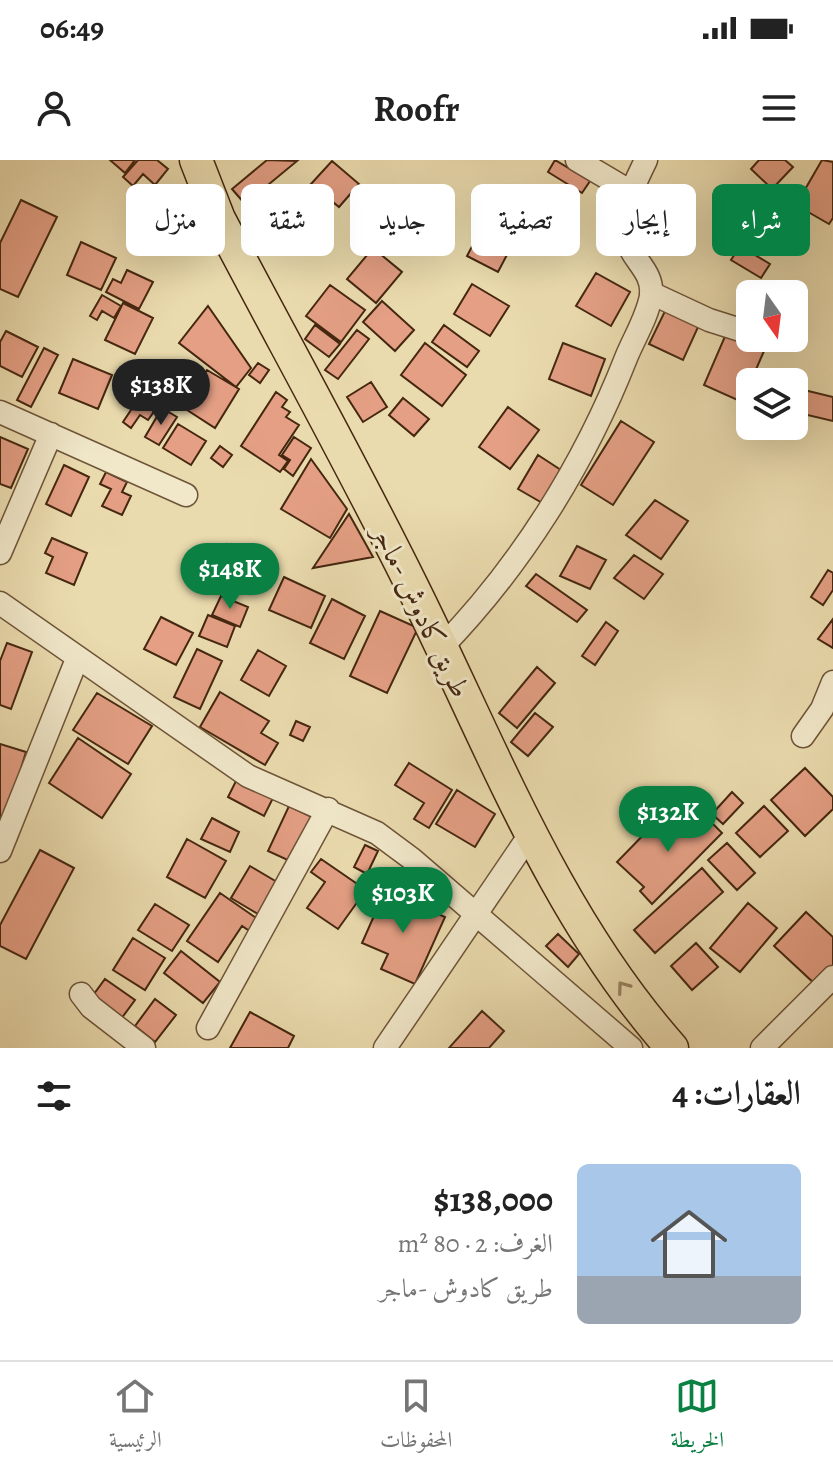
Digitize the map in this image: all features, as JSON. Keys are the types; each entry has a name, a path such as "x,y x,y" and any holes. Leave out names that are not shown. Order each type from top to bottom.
{"highway":[{"name":"طريق كادوش -ماجر","path":"203,164 219,219 412,586 531,833 606,964 672,1048"}],"street":[{"path":"577,160 618,184"},
{"path":"635,184 646,160"},
{"path":"440,649 484,603 532,536 610,401 651,293 646,271 636,256"},
{"path":"651,293 709,320 736,329"},
{"path":"0,412 186,495"},
{"path":"0,553 51,434"},
{"path":"0,603 248,776 377,833 412,859 631,1048"},
{"path":"0,851 77,659"},
{"path":"803,736 822,709 833,682"},
{"path":"208,1028 328,809"},
{"path":"385,1048 531,833"},
{"path":"762,1048 833,977"},
{"path":"81,994 91,1007 144,1048"}],"building":[{"path":"110,160 135,160 125,173"},
{"path":"138,160 157,160 168,169 156,184 143,174 135,184 123,177"},
{"path":"267,160 297,161 269,184 241,184 241,199 232,189"},
{"path":"555,160 590,181 582,193 580,184 567,184 548,172"},
{"path":"759,160 785,160 793,167 777,184 767,184 751,169"},
{"path":"822,160 833,162 833,218 829,224 810,213 808,184"},
{"path":"332,161 359,184 350,184 350,194 339,207 334,203 334,184 311,184"},
{"path":"21,200 57,217 18,297 0,289 0,243"},
{"path":"81,242 116,258 101,290 67,275"},
{"path":"471,248 471,256 506,256 498,272 467,256"},
{"path":"366,256 383,256 402,272 376,303 347,279"},
{"path":"734,256 757,256 770,264 761,278 731,260"},
{"path":"127,270 153,282 139,309 106,292 113,279 121,283"},
{"path":"596,273 630,292 611,326 576,306"},
{"path":"472,284 509,306 490,336 454,314"},
{"path":"330,285 365,310 341,342 306,316"},
{"path":"102,295 121,306 114,318 102,311 97,320 90,316"},
{"path":"382,301 414,330 395,351 363,322"},
{"path":"123,303 153,318 135,354 105,340"},
{"path":"208,306 251,368 236,387 179,343"},
{"path":"666,309 699,325 683,360 649,344"},
{"path":"315,325 340,344 329,357 305,339"},
{"path":"444,325 479,351 467,367 432,342"},
{"path":"357,330 369,339 338,379 325,370"},
{"path":"6,331 38,347 22,377 0,366 0,342"},
{"path":"726,334 736,338 736,352 764,352 757,368 736,368 736,399 704,385"},
{"path":"425,343 466,375 442,406 401,375"},
{"path":"563,343 605,359 591,396 549,379"},
{"path":"44,348 58,355 31,407 17,400"},
{"path":"73,359 112,375 98,409 59,393"},
{"path":"258,363 269,370 260,383 249,375"},
{"path":"207,370 239,389 215,428 184,408"},
{"path":"371,382 387,407 363,422 347,397"},
{"path":"808,391 833,397 833,421 808,415"},
{"path":"276,392 287,400 282,407 290,412 286,417 299,425 279,455 288,461 280,472 241,446"},
{"path":"141,395 158,406 148,420 140,415 131,428 123,422"},
{"path":"403,398 429,419 414,436 389,415"},
{"path":"508,407 539,430 510,469 479,447"},
{"path":"162,408 177,417 159,445 145,437"},
{"path":"621,421 654,442 613,505 581,485"},
{"path":"178,424 206,441 191,465 163,448"},
{"path":"0,437 28,449 11,488 0,484"},
{"path":"294,437 311,448 293,476 284,469 290,460 282,455"},
{"path":"220,446 232,455 223,467 211,458"},
{"path":"538,455 564,472 544,504 518,489"},
{"path":"311,459 347,509 330,538 281,509"},
{"path":"64,465 89,477 71,516 46,504"},
{"path":"106,472 127,482 122,492 131,496 122,515 102,506 111,489 100,484"},
{"path":"655,500 688,521 661,559 626,535"},
{"path":"349,514 373,557 313,568"},
{"path":"52,538 87,553 74,585 46,573 53,557 45,553"},
{"path":"227,544 264,560 249,594 213,578"},
{"path":"577,546 606,560 590,589 560,576"},
{"path":"634,555 663,574 644,599 614,578"},
{"path":"828,570 833,573 833,590 823,605 811,597"},
{"path":"536,574 587,610 577,622 526,586"},
{"path":"284,577 325,596 311,628 269,610"},
{"path":"221,596 248,607 240,627 212,615"},
{"path":"332,599 365,616 344,659 310,643"},
{"path":"380,611 418,628 387,693 350,676"},
{"path":"208,615 235,626 227,647 199,636"},
{"path":"161,617 193,633 176,665 144,649"},
{"path":"833,619 833,648 818,639"},
{"path":"606,622 618,631 595,665 582,656"},
{"path":"7,643 32,652 11,709 0,705 0,661"},
{"path":"197,649 222,661 200,709 174,697"},
{"path":"258,650 286,666 269,696 241,680"},
{"path":"537,667 555,683 517,728 499,713"},
{"path":"220,692 269,721 261,733 278,743 265,765 200,727"},
{"path":"97,693 152,726 128,764 73,730"},
{"path":"535,713 553,727 528,756 511,742"},
{"path":"296,721 310,727 303,741 290,735"},
{"path":"78,738 131,774 102,818 49,783"},
{"path":"0,744 26,752 3,828 0,827"},
{"path":"409,763 452,790 429,828 414,819 424,803 395,785"},
{"path":"805,768 833,797 833,809 805,836 771,800"},
{"path":"238,777 274,796 264,816 228,797"},
{"path":"457,790 495,814 475,847 436,824"},
{"path":"732,792 743,803 723,824 712,814"},
{"path":"289,806 314,818 292,862 268,851"},
{"path":"764,806 788,831 760,857 736,833"},
{"path":"700,811 722,833 652,904 640,891 644,887 617,862 655,823 663,830 671,821 681,831"},
{"path":"212,818 239,832 230,852 201,839"},
{"path":"187,839 226,861 205,898 167,877"},
{"path":"727,843 755,873 737,890 708,860"},
{"path":"365,845 378,851 367,874 354,867"},
{"path":"40,850 74,868 26,959 0,946 0,925"},
{"path":"321,859 366,890 338,929 307,908 325,882 311,872"},
{"path":"250,866 277,882 258,914 231,898"},
{"path":"702,868 723,892 655,953 634,930"},
{"path":"385,891 445,917 415,984 381,969 388,954 362,943"},
{"path":"220,893 262,922 254,934 242,926 218,962 187,941"},
{"path":"748,903 777,928 740,972 710,948"},
{"path":"155,904 189,925 172,951 138,930"},
{"path":"806,912 833,937 833,967 816,985 774,946"},
{"path":"558,934 579,954 568,967 546,946"},
{"path":"133,938 165,958 145,990 113,970"},
{"path":"696,943 718,967 692,990 671,966"},
{"path":"181,951 220,982 203,1003 164,973"},
{"path":"105,979 135,1000 121,1019 91,998"},
{"path":"155,999 176,1015 155,1042 135,1026"},
{"path":"482,1011 504,1031 489,1048 449,1048"},
{"path":"250,1012 294,1036 288,1048 230,1048"}]}
